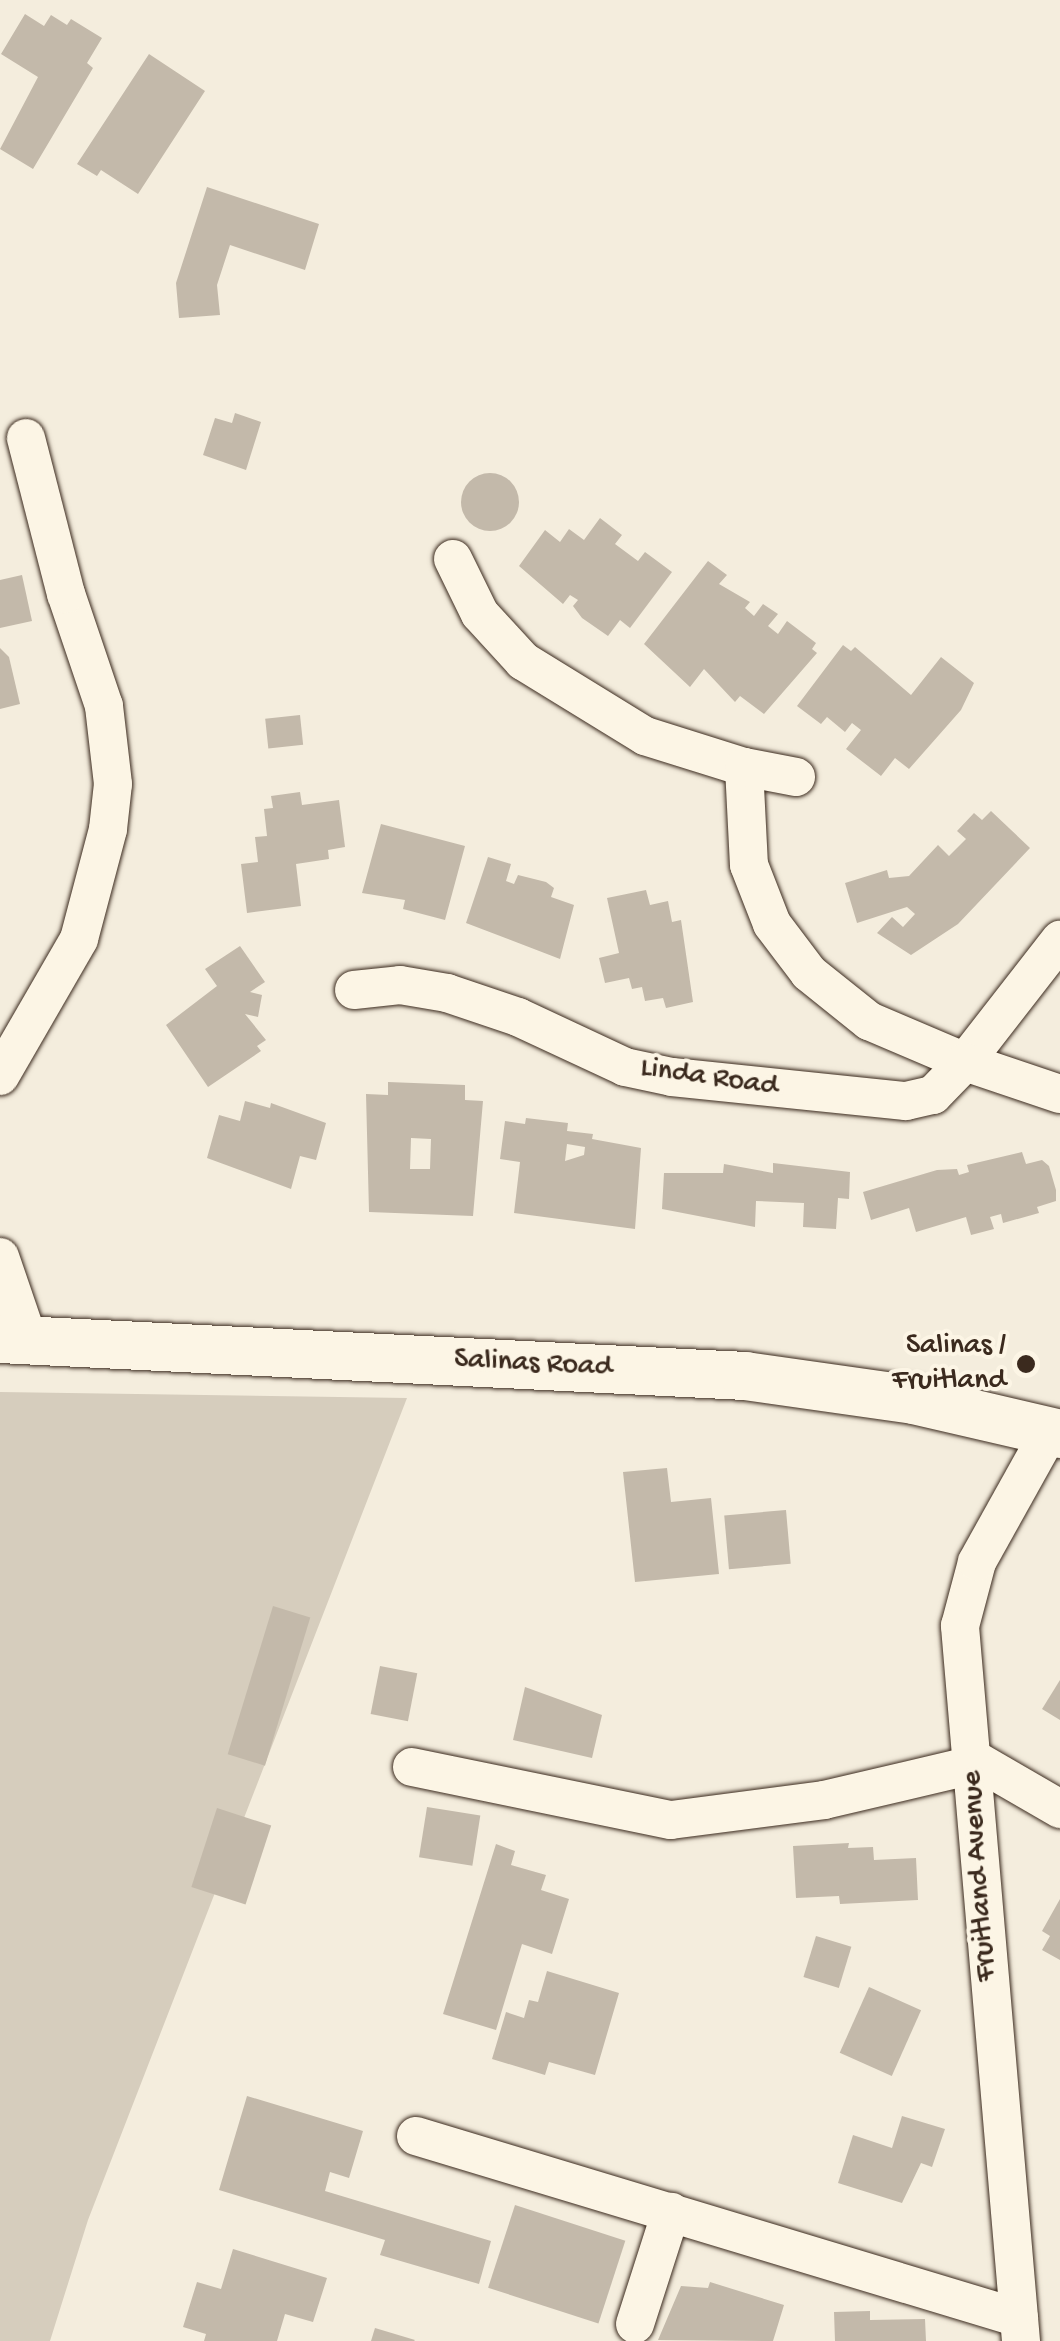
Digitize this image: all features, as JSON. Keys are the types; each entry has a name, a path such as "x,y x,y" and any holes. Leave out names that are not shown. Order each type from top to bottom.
{"main road":[{"name":"Salinas Road","path":"14,1339 746,1376 914,1400 1055,1433"}],"street":[{"path":"0,1076 78,939 108,829 113,784 104,706 66,594 26,438"},
{"path":"453,559 480,614 523,661 645,736 744,767 796,777"},
{"path":"744,767 749,865 772,924 790,951 868,1021 965,1062 1060,1094"},
{"name":"Linda Road","path":"354,990 400,985 447,993 625,1067 672,1078 906,1101 933,1094 965,1062 1060,940"},
{"path":"0,1257 14,1339"},
{"name":"Fruitland Avenue","path":"1020,2330 960,1646 963,1608 988,1538 1055,1433"},
{"path":"412,1767 671,1820 824,1800 972,1761 1060,1809"},
{"path":"416,2136 671,2212 1020,2330"},
{"path":"635,2324 671,2212"}],"shaded area":[{"path":"0,1392 407,1398 88,2220 50,2341 0,2341"}],"building":[{"path":"25,14 44,26 51,15 67,25 71,19 102,38 87,63 93,68 33,169 0,149 38,77 1,54"},
{"path":"149,54 205,91 138,194 101,170 97,176 77,164"},
{"path":"207,187 319,224 305,270 230,245 217,285 220,315 179,318 176,283"},
{"path":"235,413 261,422 246,470 203,455 215,418 232,423"},
{"path":"490,473 510,482 519,502 510,522 490,531 470,522 461,502 470,482"},
{"path":"600,518 622,535 615,544 638,561 645,552 672,572 630,628 620,620 608,636 582,618 573,606 578,600 570,595 563,604 519,566 545,530 560,542 569,529 584,540"},
{"path":"708,561 727,575 719,584 750,602 745,608 754,616 763,604 778,614 768,626 778,634 787,621 816,643 812,649 817,653 764,714 740,696 735,702 704,669 690,687 644,644"},
{"path":"22,575 32,621 0,628 0,580"},
{"path":"843,645 851,651 855,647 911,695 941,657 974,683 961,710 909,769 895,758 881,776 846,749 861,730 852,723 845,732 827,717 821,724 797,706"},
{"path":"0,648 9,657 20,704 0,709"},
{"path":"300,715 303,745 268,748 265,719"},
{"path":"300,792 302,805 339,800 345,847 328,850 329,859 296,864 301,906 247,913 241,864 258,862 255,837 267,836 264,809 273,808 271,796"},
{"path":"991,811 1030,848 958,924 911,955 877,933 892,917 903,927 915,914 907,907 857,923 845,883 887,870 889,878 909,876 938,845 949,856 966,839 957,831 974,813 982,820"},
{"path":"381,824 465,846 445,920 403,909 405,900 362,893"},
{"path":"488,857 511,864 506,881 514,884 518,875 546,882 554,888 551,897 574,905 560,959 466,923"},
{"path":"646,890 650,905 668,901 672,922 681,920 693,1002 666,1008 663,998 645,1001 642,987 632,989 629,978 605,983 599,958 619,953 607,898"},
{"path":"240,946 265,982 250,992 262,995 258,1017 245,1014 266,1040 257,1046 261,1051 208,1087 166,1025 217,986 205,969"},
{"path":"388,1082 465,1085 465,1100 483,1101 473,1216 369,1212 366,1094 388,1095","holes":["411,1138 431,1139 430,1169 410,1169"]},
{"path":"245,1101 270,1108 271,1103 326,1123 316,1160 300,1156 291,1189 207,1158 219,1115 240,1121"},
{"path":"526,1118 568,1123 567,1131 641,1148 635,1229 514,1213 520,1162 500,1159 505,1121 525,1124","holes":["567,1144 585,1147 584,1155 565,1161"]},
{"path":"1022,1152 1026,1164 1042,1160 1049,1166 1056,1190 1056,1201 1037,1207 1039,1213 1003,1223 1001,1214 990,1217 994,1229 971,1235 966,1217 916,1232 909,1208 871,1220 863,1192 937,1170 957,1169 959,1175 969,1172 967,1165"},
{"path":"773,1163 850,1172 849,1199 838,1198 836,1229 803,1227 804,1203 756,1201 755,1227 662,1209 664,1173 723,1173 724,1164 773,1173"},
{"path":"667,1468 671,1502 711,1498 719,1574 635,1582 623,1472"},
{"path":"786,1510 791,1564 729,1569 724,1515"},
{"path":"273,1606 310,1617 265,1766 228,1754"},
{"path":"380,1666 417,1673 408,1721 371,1714"},
{"path":"1060,1680 1060,1720 1042,1709"},
{"path":"525,1687 602,1715 592,1758 513,1740"},
{"path":"427,1807 480,1815 472,1866 419,1857"},
{"path":"217,1808 271,1826 246,1905 191,1887"},
{"path":"849,1843 848,1848 873,1847 874,1860 916,1858 918,1900 840,1904 839,1896 796,1898 793,1846"},
{"path":"496,1844 515,1851 511,1865 546,1875 541,1890 569,1899 552,1954 522,1944 496,2030 443,2014"},
{"path":"1060,1899 1060,1960 1042,1950 1050,1936 1042,1931"},
{"path":"816,1936 851,1947 839,1988 803,1977"},
{"path":"547,1971 619,1993 595,2075 549,2062 545,2075 492,2059 506,2012 524,2018 529,2000 538,2002"},
{"path":"869,1987 921,2010 892,2076 840,2053"},
{"path":"247,2096 363,2131 349,2178 330,2172 325,2191 491,2241 479,2284 380,2255 385,2240 219,2190"},
{"path":"902,2116 945,2129 932,2167 921,2163 902,2203 838,2183 853,2135 892,2148"},
{"path":"515,2205 625,2241 598,2324 488,2288"},
{"path":"233,2249 327,2278 313,2322 285,2314 277,2341 204,2341 206,2334 183,2327 197,2282 221,2289"},
{"path":"710,2282 784,2305 773,2341 658,2340 681,2286 708,2288"},
{"path":"870,2311 870,2320 925,2319 926,2341 835,2341 834,2312"},
{"path":"375,2328 415,2340 371,2341"}],"place":[{"name":"Salinas / Fruitland","path":"1026,1364"}]}
